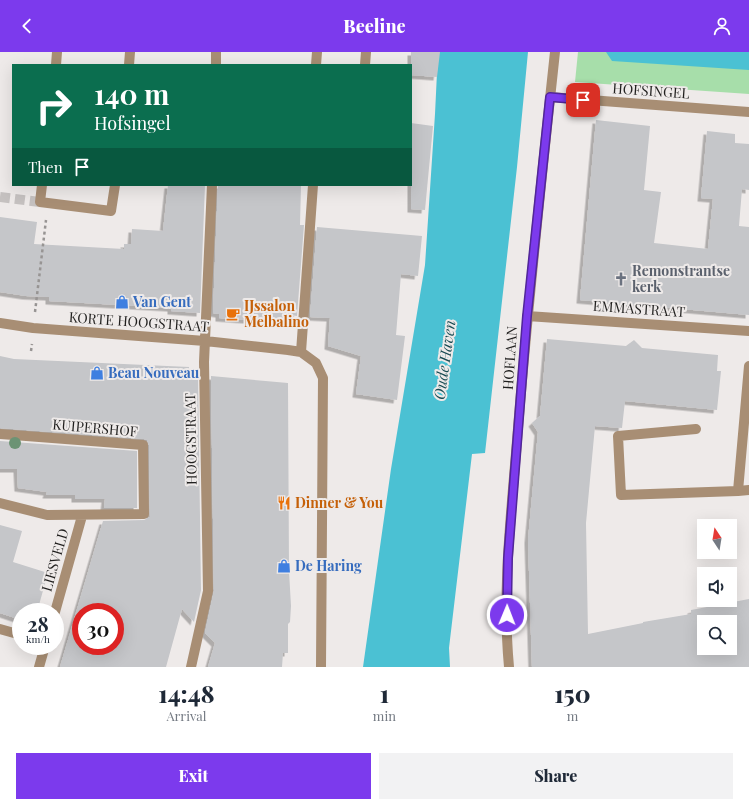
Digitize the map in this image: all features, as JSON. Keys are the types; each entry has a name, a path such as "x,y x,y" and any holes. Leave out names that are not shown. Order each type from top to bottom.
{"street":[{"path":"56,64 57,52"},
{"path":"129,64 130,52"},
{"path":"216,52 216,64"},
{"path":"316,64 317,52"},
{"path":"365,64 366,52"},
{"name":"HOFLAAN","path":"509,667 507,644 508,558 527,316 555,52"},
{"name":"HOFSINGEL","path":"550,97 749,112"},
{"path":"42,186 44,203 112,211 114,186"},
{"name":"HOOGSTRAAT","path":"191,667 208,590 205,341 212,186"},
{"path":"313,186 301,352 316,362 323,378 321,667"},
{"name":"EMMASTRAAT","path":"527,316 749,331"},
{"name":"KORTE HOOGSTRAAT","path":"0,323 33,328 205,341 301,352"},
{"path":"738,491 749,366"},
{"path":"696,429 618,436 622,495 749,490"},
{"name":"KUIPERSHOF","path":"0,434 143,445 144,514 82,516 46,515 0,503"},
{"name":"LIESVELD","path":"57,603 82,516"},
{"path":"0,628 12,632"},
{"path":"40,667 43,655"}],"path":[{"path":"35,317 44,203"}],"green space":[{"path":"578,52 749,52 749,94 575,82"}],"water":[{"name":"Oude Haven","path":"438,52 528,52 517,167 485,453 472,454 449,648 450,667 363,667 391,469 425,265"},
{"path":"606,52 749,52 749,70 612,61"}],"building":[{"path":"411,52 440,52 437,77 412,75"},
{"path":"596,120 650,126 644,190 661,192 654,243 708,249 713,199 701,198 707,131 735,134 735,143 749,144 749,190 742,189 739,226 749,227 749,315 580,300"},
{"path":"412,123 433,126 425,210 411,209"},
{"path":"168,186 205,186 200,313 171,311 171,308 49,301 49,297 26,296 0,292 0,217 37,222 34,244 124,249 124,244 131,244 132,229 163,231"},
{"path":"218,186 301,186 300,225 304,225 297,316 291,315 291,323 219,318 219,314 213,313"},
{"path":"317,227 422,236 418,276 401,274 396,335 405,336 397,400 356,394 361,356 328,346 330,318 310,317"},
{"path":"547,339 626,346 634,340 642,348 718,355 717,371 721,371 717,410 625,401 622,428 595,426 586,523 588,634 643,622 691,614 691,610 707,607 737,607 737,601 749,599 749,667 532,667 528,540 538,432 532,423 540,416"},
{"path":"0,356 14,359 189,367 189,373 198,374 201,590 194,622 182,609 166,667 60,667 72,626 72,655 124,655 124,603 79,603 103,521 144,520 150,517 149,445 147,440 0,428"},
{"path":"211,376 288,383 289,571 291,606 290,622 288,624 288,653 283,653 282,667 208,667 215,643 205,633 214,591"},
{"path":"0,441 137,451 137,508 104,508 105,499 75,499 75,495 46,495 47,492 18,488 17,469 0,469"},
{"path":"0,525 22,531 13,562 48,573 40,603 12,603 12,617 0,613"}],"tunnel":[{"path":"0,197 40,202"}],"place":[{"name":"Remonstrantse kerk","path":"621,279"},
{"name":"Van Gent","path":"122,302"},
{"name":"IJssalon Melbalino","path":"233,314"},
{"name":"Beau Nouveau","path":"97,373"},
{"name":"Dinner & You","path":"284,503"},
{"name":"De Haring","path":"284,566"}],"route":[{"path":"507,615 508,558 527,316 550,97 583,100"}]}
